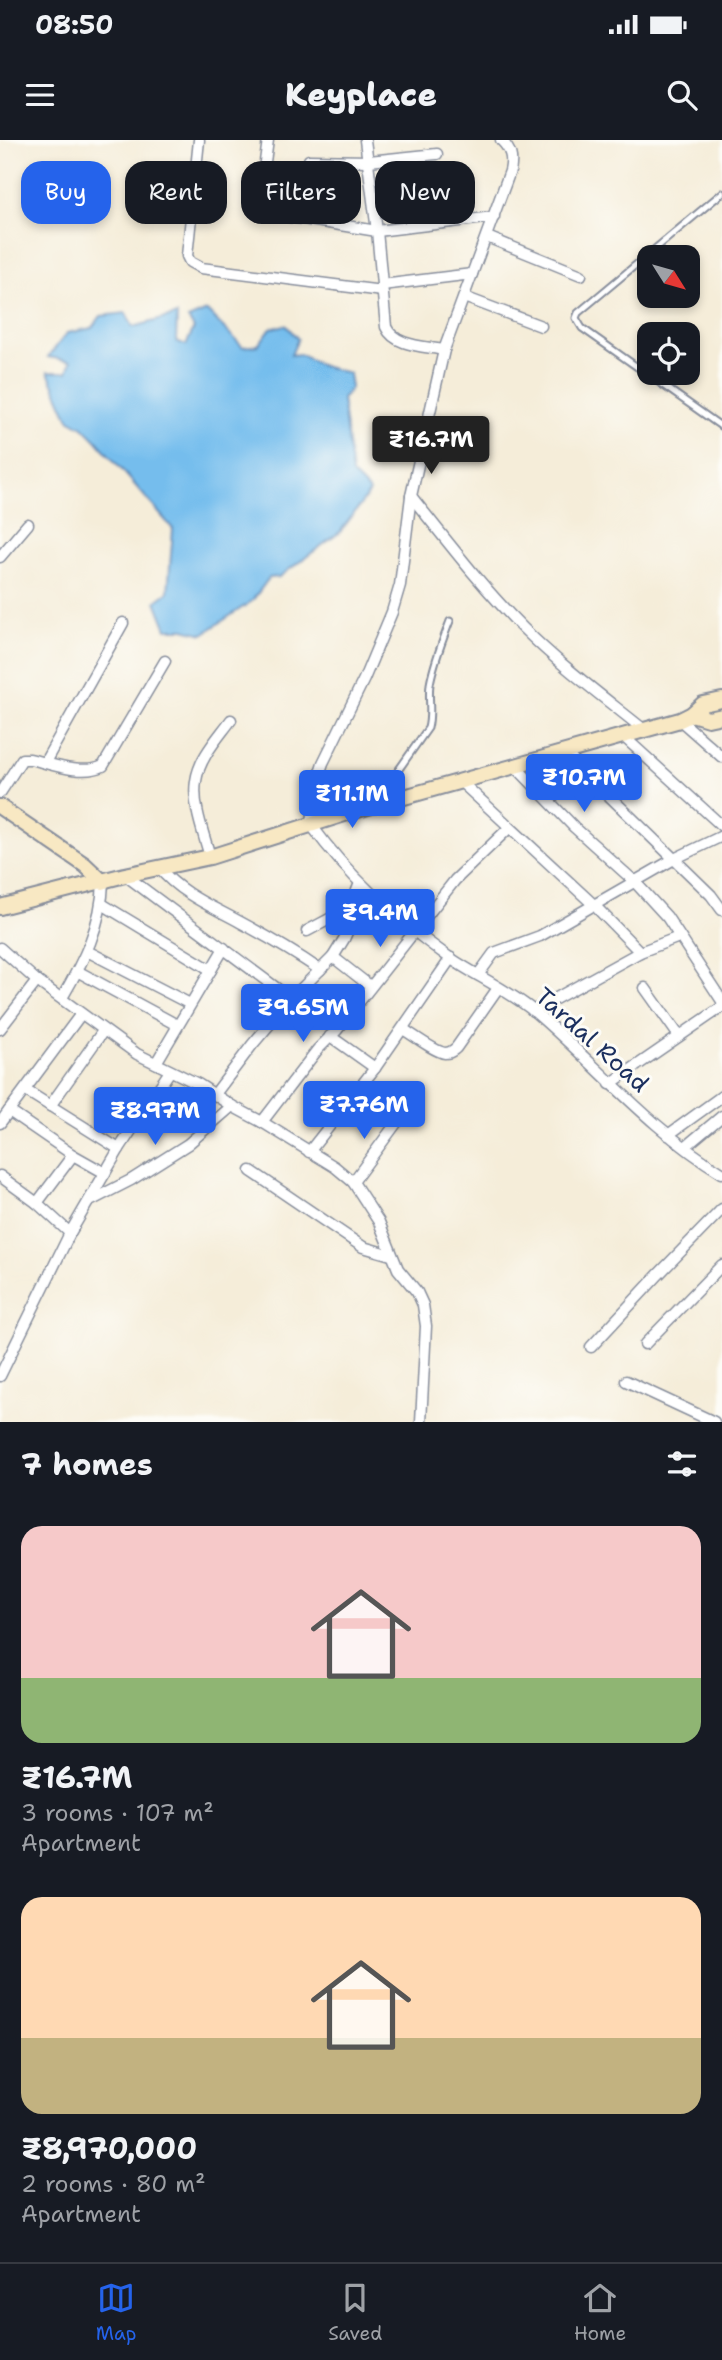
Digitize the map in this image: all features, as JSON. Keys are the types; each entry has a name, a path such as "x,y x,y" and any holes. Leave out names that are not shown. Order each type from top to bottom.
{"main road":[{"path":"686,717 703,704 722,700"},
{"path":"0,907 125,875 210,857 459,780 686,717 708,719 722,716"},
{"path":"0,807 85,865 103,882"}],"street":[{"path":"199,140 187,256 190,262 201,268 382,288 472,274"},
{"path":"268,140 259,205 262,211 377,231 494,217"},
{"path":"365,140 386,327 393,338 444,350"},
{"path":"312,826 315,787 323,763 369,668 400,585 411,496 444,350 487,237 512,159 508,147 501,140"},
{"path":"309,160 369,160 437,154"},
{"path":"487,237 581,275"},
{"path":"464,297 541,326"},
{"path":"411,496 477,578 523,628 565,667 643,729"},
{"path":"0,558 28,524"},
{"path":"45,762 123,623"},
{"path":"0,793 22,759 85,770 103,766 165,661"},
{"path":"686,717 722,757"},
{"path":"210,857 196,800 195,782 208,752 231,720"},
{"path":"623,736 722,826"},
{"path":"563,751 711,895 722,910"},
{"path":"515,766 574,827 634,881 667,917 722,1001"},
{"path":"459,780 595,906 640,952"},
{"name":"Tardal Road","path":"312,826 360,883 414,930 451,958 533,1011 668,1135 721,1172"},
{"path":"262,1122 455,880 509,828"},
{"path":"478,975 494,953 540,936 674,859 722,836"},
{"path":"159,868 194,898 287,947 320,970"},
{"path":"125,875 291,999"},
{"path":"62,998 87,951 102,904 103,882"},
{"path":"215,1094 251,1045 333,957 348,930 350,908 360,883"},
{"path":"102,904 211,970"},
{"path":"307,931 350,908"},
{"path":"533,1011 640,952 679,937"},
{"path":"0,948 37,981 137,1054 215,1094 232,1107 262,1122 335,1167 353,1182 379,1222 391,1255 424,1305 426,1326 421,1422"},
{"path":"156,1063 224,948"},
{"path":"87,951 191,1004"},
{"path":"333,957 370,986"},
{"path":"309,1152 375,1068 451,958"},
{"path":"77,971 177,1025"},
{"path":"0,1029 37,981"},
{"path":"403,1029 438,1050 451,1052 498,988"},
{"path":"645,988 679,1036"},
{"path":"610,1084 722,1007"},
{"path":"0,1123 81,1014"},
{"path":"50,1106 103,1031"},
{"path":"330,1036 375,1068"},
{"path":"0,1376 70,1233 119,1149 170,1071"},
{"path":"25,1090 119,1149"},
{"path":"668,1135 722,1096"},
{"path":"89,1202 131,1180 188,1144 232,1107"},
{"path":"9,1111 73,1155 105,1173"},
{"path":"685,1147 722,1116"},
{"path":"353,1182 400,1118"},
{"path":"37,1203 73,1155"},
{"path":"251,1171 363,1247 391,1255"},
{"path":"0,1176 37,1203 70,1233"},
{"path":"591,1348 722,1209"},
{"path":"645,1344 722,1265"},
{"path":"626,1381 715,1422"}],"lane":[{"path":"722,193 578,313 576,318 582,328 722,427"},
{"path":"379,804 383,792 428,728 430,687 435,661 450,621"}],"water":[{"path":"207,311 243,347 258,345 271,328 286,325 298,339 291,355 300,354 322,366 349,373 351,388 342,399 352,474 370,492 340,532 279,577 269,578 252,601 203,634 184,629 167,629 156,601 168,592 173,529 96,440 83,427 69,419 48,372 67,372 71,361 48,357 67,333 92,328 101,316 126,313 133,327 177,315 176,341 186,345 194,328 188,319"}]}
